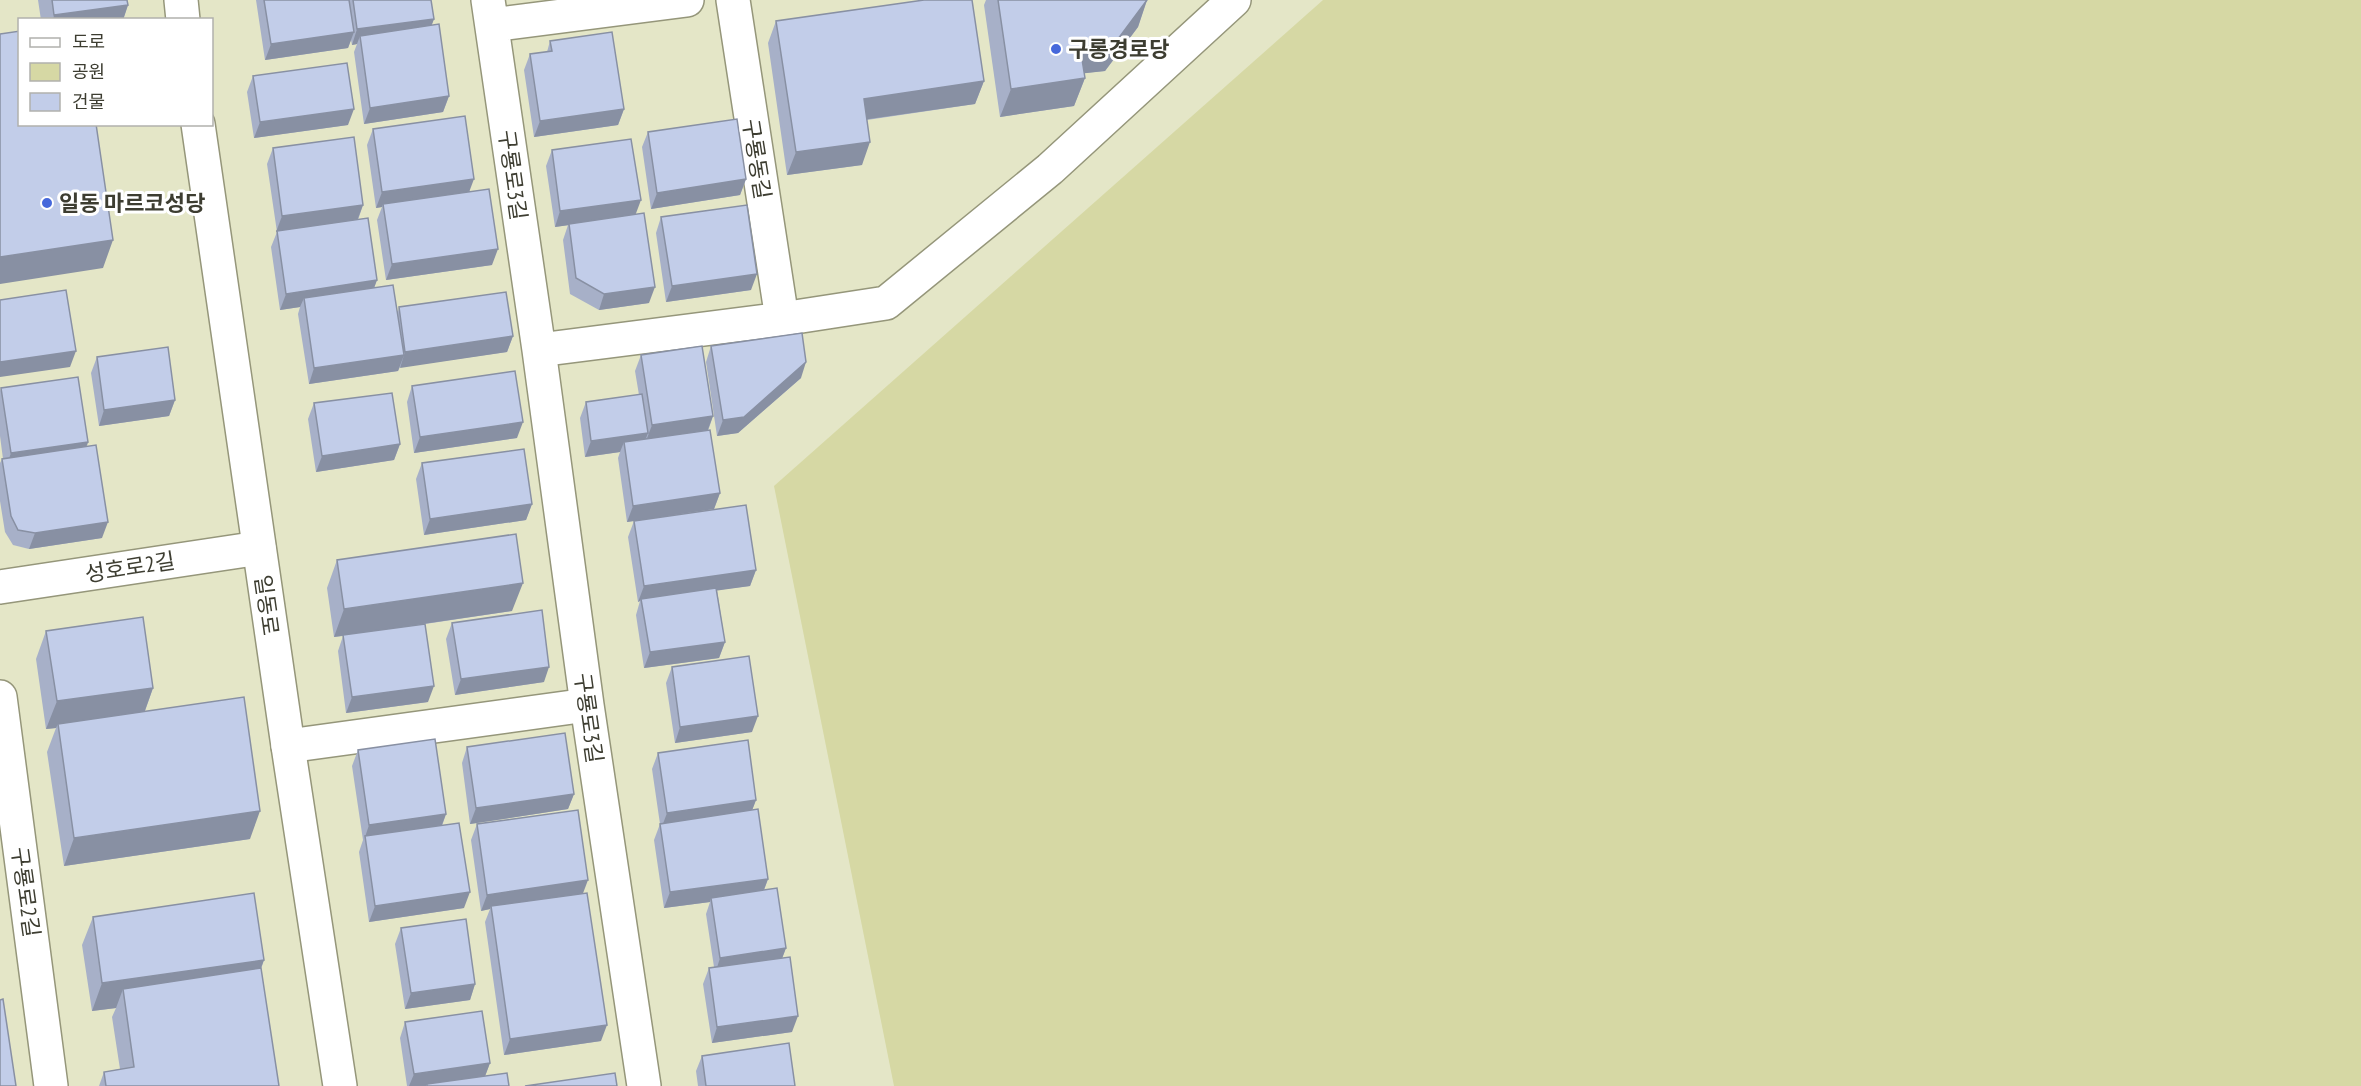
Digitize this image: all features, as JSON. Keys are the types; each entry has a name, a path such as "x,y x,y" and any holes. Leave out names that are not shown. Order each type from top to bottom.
{"street":[{"path":"180,0 183,18"},
{"path":"490,12 687,0"},
{"name":"구룡동길","path":"733,0 782,319"},
{"path":"539,350 782,319 886,303 1050,169 1234,0"},
{"name":"구룡로3길","path":"490,12 587,705 644,1086"},
{"name":"일동로","path":"198,126 340,1086"},
{"name":"성호로2길","path":"0,587 259,548"},
{"name":"구룡로2길","path":"0,698 51,1086"},
{"path":"288,746 587,705"}],"green space":[{"path":"1323,0 2361,0 2361,1086 894,1086 774,486"}],"building":[{"path":"52,0 127,0 128,5 54,15"},
{"path":"264,0 349,0 354,32 271,44"},
{"path":"353,0 431,0 434,19 357,29"},
{"path":"924,0 972,0 984,81 864,99 870,142 796,152 776,21"},
{"name":"구롱경로당","path":"998,0 1147,0 1115,43 1080,47 1085,78 1011,89"},
{"path":"439,24 449,96 370,108 360,36"},
{"name":"일동 마르코성당","path":"18,31 18,126 96,126 113,240 0,257 0,34"},
{"path":"612,32 624,109 540,121 530,54 552,51 550,41"},
{"path":"347,63 354,109 260,122 253,76"},
{"path":"465,116 474,179 382,192 373,129"},
{"path":"737,119 746,179 657,193 648,132"},
{"path":"354,137 363,205 282,216 273,148"},
{"path":"631,139 641,200 560,211 552,150"},
{"path":"489,189 498,249 392,264 383,204"},
{"path":"747,205 757,274 672,286 661,217"},
{"path":"644,213 655,287 604,294 576,278 569,224"},
{"path":"368,218 377,280 286,294 277,231"},
{"path":"393,285 404,355 314,368 304,298"},
{"path":"66,290 76,351 0,362 0,300"},
{"path":"506,292 513,336 405,352 399,307"},
{"path":"802,333 806,362 744,417 723,420 711,346"},
{"path":"702,346 713,416 652,425 641,355"},
{"path":"168,347 175,400 104,410 97,357"},
{"path":"515,371 523,422 420,437 412,386"},
{"path":"78,377 88,442 11,453 1,388"},
{"path":"392,393 400,444 322,456 314,403"},
{"path":"642,394 648,433 591,441 586,402"},
{"path":"710,430 720,493 633,506 624,442"},
{"path":"96,445 108,522 35,533 18,530 11,516 2,459"},
{"path":"524,449 532,504 430,519 422,463"},
{"path":"746,505 756,570 644,586 634,521"},
{"path":"516,534 523,583 344,609 337,560"},
{"path":"716,588 725,642 650,652 641,599"},
{"path":"542,610 549,667 461,679 452,623"},
{"path":"143,617 153,688 57,701 46,631"},
{"path":"425,624 434,686 352,697 343,635"},
{"path":"749,656 758,716 680,727 672,667"},
{"path":"244,697 260,811 74,838 58,724"},
{"path":"565,733 574,794 476,808 467,747"},
{"path":"435,739 446,814 369,825 358,750"},
{"path":"748,740 756,800 667,813 658,753"},
{"path":"758,809 768,879 670,892 660,824"},
{"path":"578,810 588,880 487,895 477,824"},
{"path":"459,823 470,892 375,906 365,836"},
{"path":"777,888 786,948 720,958 711,898"},
{"path":"254,893 264,960 102,983 93,917"},
{"path":"587,893 607,1025 510,1039 491,906"},
{"path":"466,919 475,984 411,993 401,928"},
{"path":"790,957 798,1016 717,1027 709,968"},
{"path":"261,968 279,1086 106,1086 104,1072 134,1067 123,989"},
{"path":"3,999 16,1086 0,1086 0,1000"},
{"path":"482,1011 490,1063 414,1074 405,1022"},
{"path":"789,1043 795,1086 706,1086 702,1056"},
{"path":"507,1073 509,1086 427,1086 427,1084"},
{"path":"615,1073 617,1086 525,1086"}],"place":[{"name":"구롱경로당","path":"1056,49"},
{"name":"일동 마르코성당","path":"47,203"}]}
